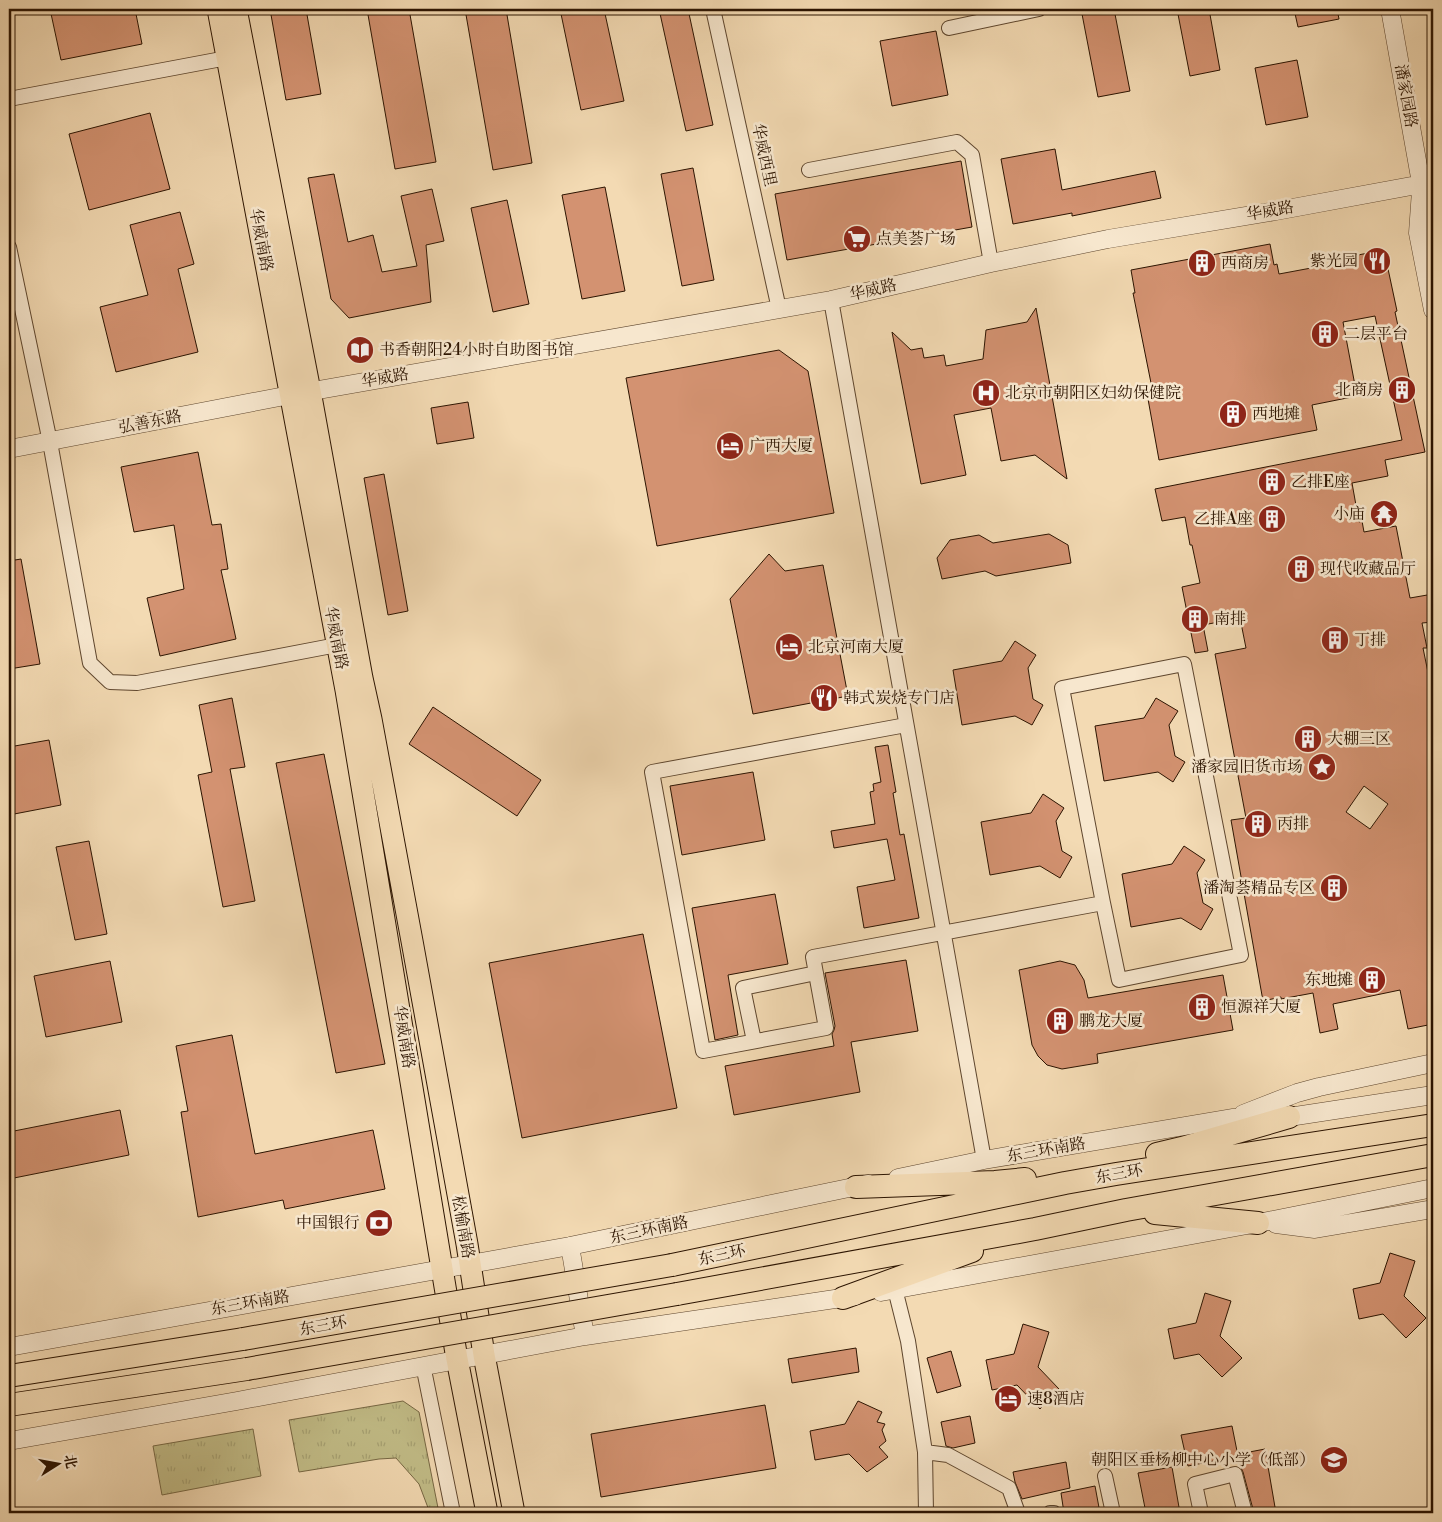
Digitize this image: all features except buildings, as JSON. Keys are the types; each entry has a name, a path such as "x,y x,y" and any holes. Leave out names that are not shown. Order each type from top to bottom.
{"highway":[{"path":"1116,1174 1140,1158 1182,1148 1288,1117"},
{"name":"东三环","path":"9,1376 243,1339 672,1265 1116,1174 1433,1125"},
{"name":"东三环","path":"9,1405 247,1368 677,1294 1433,1155"},
{"path":"856,1187 995,1182 1020,1179 1065,1183"},
{"path":"1126,1210 1258,1222"},
{"path":"843,1298 1035,1229"}],"main road":[{"name":"华威南路","path":"218,9 227,58 362,678 412,941"},
{"name":"华威南路","path":"236,9 300,393 337,645 354,734 457,1359"},
{"name":"松榆南路","path":"412,941 470,1264 484,1354 514,1513"},
{"path":"457,1359 486,1513"}],"street":[{"name":"华威西里","path":"714,9 779,309"},
{"path":"949,28 1039,9"},
{"name":"潘家园路","path":"1390,9 1433,216"},
{"path":"9,99 227,58"},
{"path":"808,170 957,142 972,155 991,263"},
{"name":"华威路","path":"300,393 831,300 991,263 1108,239 1276,211 1427,182"},
{"name":"潘家园路","path":"1427,182 1418,233 1433,310"},
{"path":"9,247 50,442 90,663 110,682 137,683 337,645"},
{"path":"831,300 984,1160"},
{"name":"弘善东路","path":"9,449 300,393"},
{"path":"1184,664 1241,956 1119,980 1103,903 1062,688 1184,664"},
{"path":"906,725 652,772 703,1051 826,1028 813,957 1103,903"},
{"path":"754,1041 742,988 816,973"},
{"path":"1232,1118 1297,1093 1433,1063"},
{"name":"东三环南路","path":"9,1347 570,1246 984,1160 1232,1118 1288,1117 1433,1095"},
{"path":"9,1441 237,1401 585,1336 895,1289 1433,1188"},
{"path":"1258,1222 1315,1229 1433,1209"},
{"path":"570,1246 585,1336"},
{"path":"895,1289 908,1341 925,1452 926,1513"},
{"path":"423,1365 453,1513"},
{"path":"925,1452 948,1455 1009,1488 1018,1513"},
{"path":"1201,1513 1195,1484 1235,1474 1245,1513"},
{"path":"1105,1476 1112,1513"}],"green space":[{"path":"403,1401 419,1412 439,1513 430,1513 419,1484 396,1458 299,1472 289,1420"},
{"path":"253,1429 261,1476 162,1495 153,1446"}],"place":[{"name":"点美荟广场","path":"857,239"},
{"name":"紫光园","path":"1377,261"},
{"name":"西商房","path":"1202,263"},
{"name":"二层平台","path":"1325,334"},
{"name":"书香朝阳24小时自助图书馆","path":"360,350"},
{"name":"北商房","path":"1402,390"},
{"name":"北京市朝阳区妇幼保健院","path":"986,393"},
{"name":"西地摊","path":"1233,414"},
{"name":"广西大厦","path":"730,446"},
{"name":"乙排E座","path":"1272,482"},
{"name":"小庙","path":"1384,514"},
{"name":"乙排A座","path":"1272,519"},
{"name":"现代收藏品厅","path":"1301,569"},
{"name":"南排","path":"1195,619"},
{"name":"丁排","path":"1335,640"},
{"name":"北京河南大厦","path":"789,647"},
{"name":"韩式炭烧专门店","path":"824,698"},
{"name":"大棚三区","path":"1308,739"},
{"name":"潘家园旧货市场","path":"1322,767"},
{"name":"丙排","path":"1258,824"},
{"name":"潘淘荟精品专区","path":"1334,888"},
{"name":"东地摊","path":"1372,980"},
{"name":"恒源祥大厦","path":"1202,1007"},
{"name":"鹏龙大厦","path":"1060,1021"},
{"name":"中国银行","path":"379,1223"},
{"name":"速8酒店","path":"1008,1399"},
{"name":"朝阳区垂杨柳中心小学（低部）","path":"1334,1460"}]}
